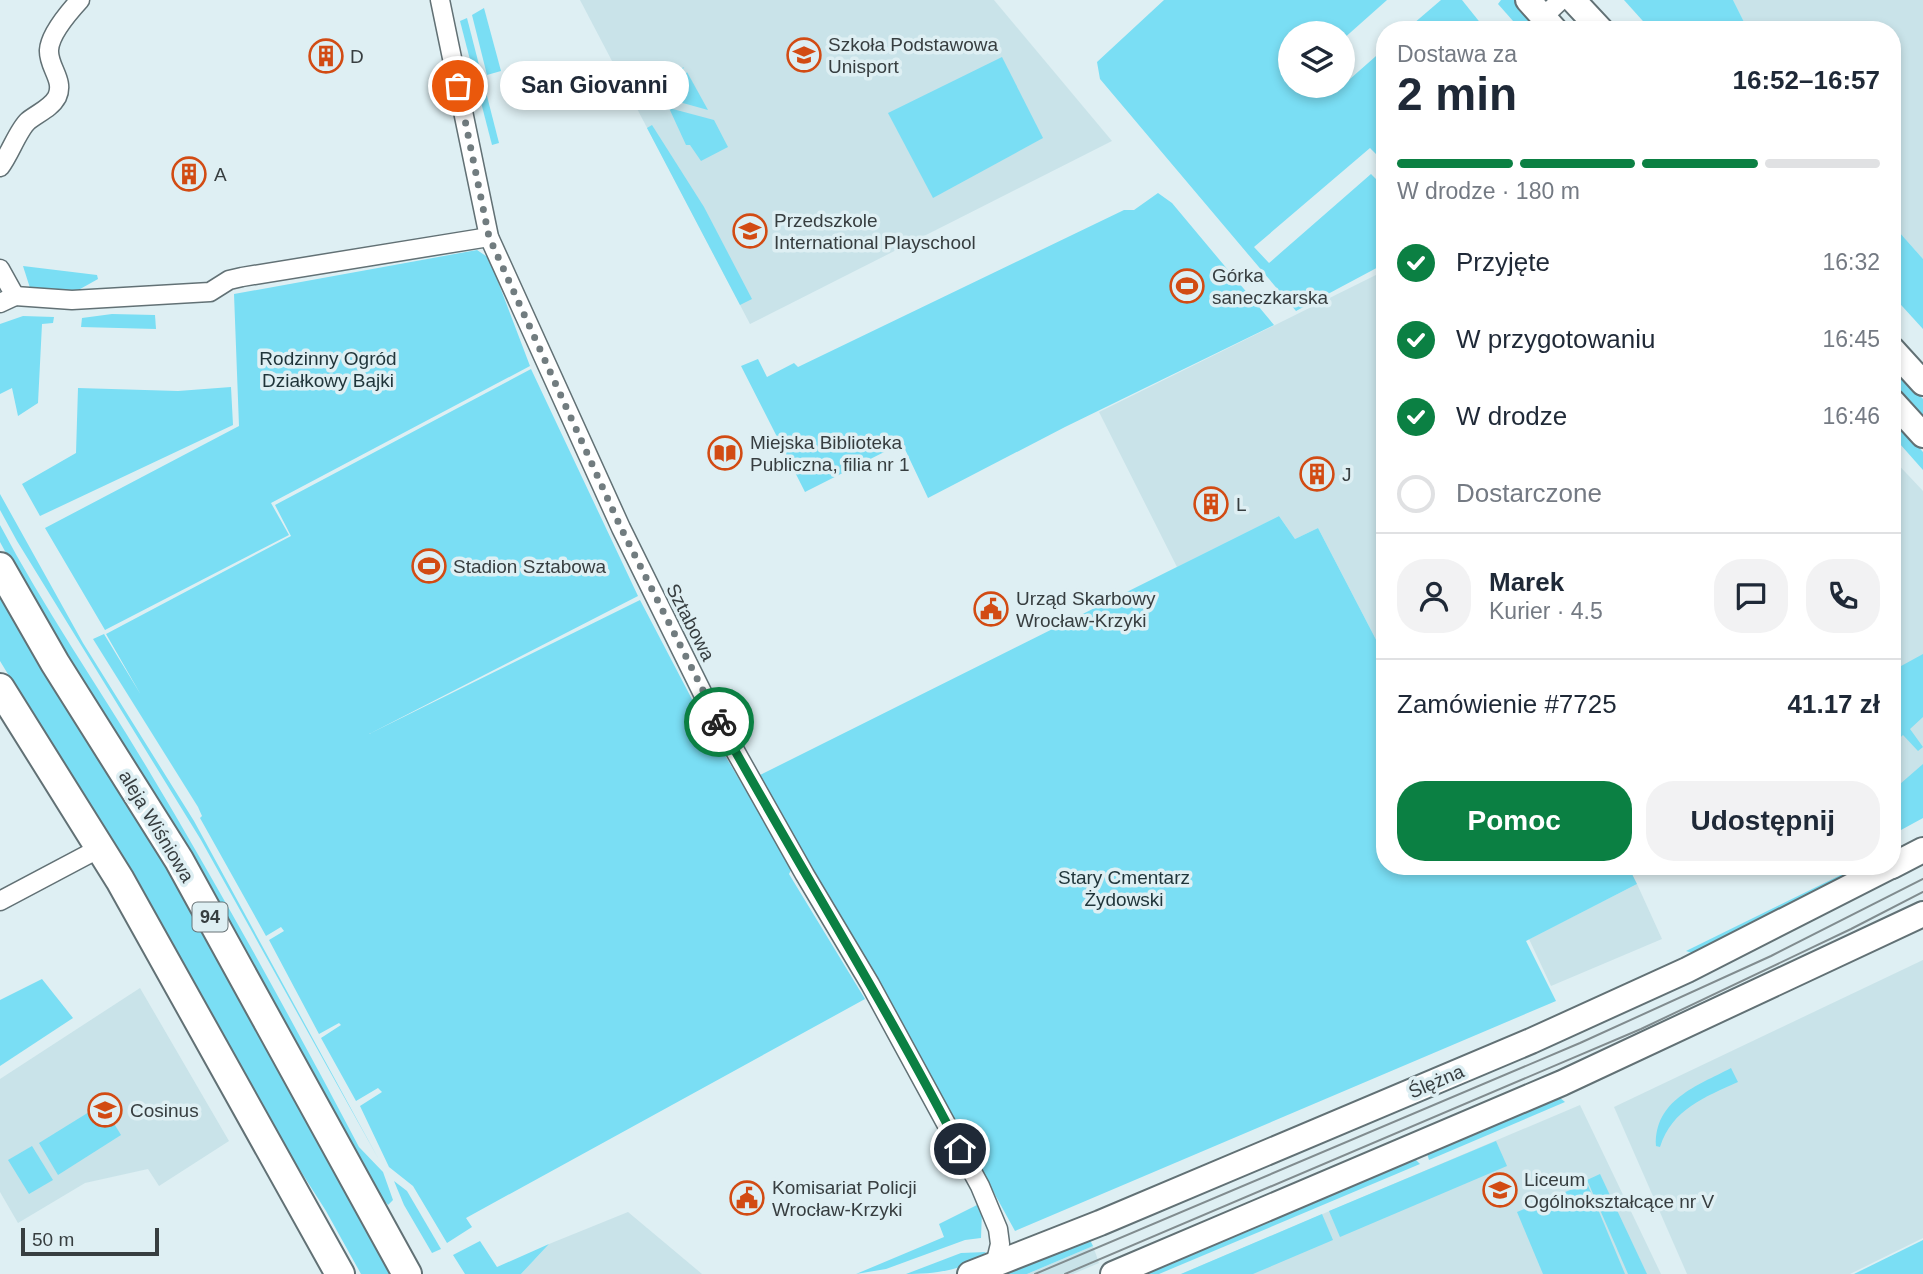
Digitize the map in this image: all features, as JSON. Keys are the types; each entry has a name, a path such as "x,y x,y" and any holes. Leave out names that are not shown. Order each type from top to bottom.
{"main road":[{"path":"1573,0 1593,21"},
{"path":"1901,359 1923,383"},
{"path":"1901,411 1923,435"},
{"name":"aleja Wiśniowa","path":"0,567 55,663 179,860 407,1274"},
{"path":"0,688 100,849 177,981 341,1274"},
{"name":"Ślężna","path":"1901,861 1923,850"},
{"name":"Ślężna","path":"970,1274 1531,1041 1687,970 1874,875"},
{"path":"1113,1274 1562,1083 1923,914"}],"street":[{"path":"0,167 12,151 26,123 52,104 57,96 58,79 49,52 51,41 80,0"},
{"name":"Sztabowa","path":"443,1 489,237 621,528 706,700 870,984 980,1186 998,1229 1000,1247 995,1265"},
{"path":"0,270 7,300 72,300 210,292 229,280 242,277 489,237"},
{"path":"0,901 100,849"}],"shaded area":[{"path":"580,0 994,0 1112,141 750,324"},
{"path":"1733,0 1923,0 1923,259 1901,234 1901,21 1744,21"},
{"path":"1376,275 1376,640 1318,528 1295,539 1279,516 1177,567 1099,412"},
{"path":"1901,468 1923,491 1923,814 1901,825"},
{"path":"1637,884 1662,939 1551,986 1529,939"},
{"path":"1923,960 1923,1238 1850,1274 1687,1274 1614,1107"},
{"name":"Cosinus","path":"140,988 229,1141 159,1186 148,1169 85,1183 18,1223 0,1192 0,1079"},
{"name":"Liceum Ogólnokształcące nr V","path":"1580,1105 1661,1274 1181,1274"},
{"path":"628,1212 702,1274 521,1274 549,1244"},
{"path":"1093,1246 1099,1263 1073,1274 1027,1274"}],"green space":[{"path":"1164,0 1387,0 1355,28 1355,21 1278,21 1278,98 1355,98 1355,75 1376,56 1376,154 1370,148 1254,247 1269,263 1371,174 1376,179 1376,268 1296,311 1100,79 1097,62"},
{"path":"1441,0 1462,0 1479,21 1416,21"},
{"path":"1501,0 1514,0 1534,21 1513,21 1498,4"},
{"path":"1624,0 1733,0 1744,21 1643,21"},
{"path":"484,8 501,71 487,75 472,15"},
{"path":"467,18 499,143 492,145 460,21"},
{"path":"1002,57 1043,138 933,198 888,113"},
{"path":"684,67 668,98 640,91"},
{"path":"687,72 708,110 672,100"},
{"path":"669,108 714,120 728,147 701,161 690,145 686,145"},
{"path":"652,125 704,207 752,299 740,305 647,128"},
{"path":"1158,193 1172,203 1274,325 1065,427 928,498 902,443 805,492 741,366 758,359 767,377 794,363 798,367 1124,210 1134,210"},
{"path":"1901,234 1923,259 1923,329 1901,305"},
{"name":"Rodzinny Ogród Działkowy Bajki","path":"477,250 489,258 530,366 271,503 289,535 105,630 45,528 239,426 234,294"},
{"path":"23,266 97,275 98,279 73,293 30,288"},
{"path":"112,314 155,315 156,329 81,327 82,318"},
{"path":"23,316 54,317 53,323 42,324 38,403 18,416 12,388 0,394 0,324"},
{"path":"531,369 638,596 369,734 640,600 695,705 792,868 789,874 865,999 466,1218 472,1227 447,1243 413,1186 389,1167 360,1106 382,1092 378,1088 356,1101 321,1038 341,1025 339,1023 319,1034 269,940 284,931 281,927 266,936 200,818 202,816 198,807 93,639 104,634 141,695 106,634 291,536 275,505"},
{"path":"1901,375 1923,399 1923,421 1901,397"},
{"path":"231,387 233,425 40,516 22,484 76,453 78,388 178,391"},
{"path":"1901,428 1923,452 1923,470 1901,445"},
{"path":"0,494 83,643 194,821 378,1158 201,840 17,541 0,510"},
{"name":"Stary Cmentarz Żydowski","path":"1279,516 1295,539 1318,528 1376,640 1376,875 1632,875 1637,884 1526,941 1556,1001 1015,1231 876,978 758,776"},
{"path":"0,525 201,860 359,1147 383,1172 393,1200 388,1205 370,1185 33,603 0,542"},
{"path":"0,593 169,869 393,1274 361,1274 326,1211 265,1115 146,901 0,661"},
{"path":"1923,654 1923,717 1910,729 1923,747 1918,751 1903,735 1901,737 1901,666"},
{"path":"1923,764 1923,818 1901,830 1901,783"},
{"path":"1841,875 1849,875 1692,953 1686,951"},
{"path":"42,979 73,1018 0,1066 0,1000"},
{"path":"1731,1068 1738,1082 1691,1106 1673,1123 1660,1147 1656,1146 1657,1130 1670,1106 1692,1088"},
{"path":"1559,1097 1565,1102 1429,1160 1427,1153"},
{"path":"102,1104 121,1135 58,1175 39,1143"},
{"path":"1496,1141 1507,1166 1340,1237 1329,1211"},
{"path":"32,1146 53,1180 29,1194 8,1160"},
{"path":"1414,1158 1420,1164 1159,1274 1139,1274"},
{"path":"1600,1174 1647,1274 1628,1274 1587,1180"},
{"path":"394,1181 407,1191 441,1249 432,1253 404,1205"},
{"path":"1587,1183 1625,1274 1543,1274 1517,1212"},
{"path":"977,1205 982,1211 981,1238 965,1240 886,1269 856,1274 944,1237 939,1224"},
{"path":"1322,1214 1333,1240 1253,1274 1181,1274"},
{"path":"1089,1238 1093,1246 1027,1274 1000,1274"},
{"path":"1923,1240 1923,1274 1854,1274"},
{"path":"480,1241 497,1267 549,1244 521,1274 465,1274 453,1255"},
{"path":"986,1252 959,1267 906,1274 961,1253"}],"tram line":[{"path":"1035,1274 1580,1043 1771,956 1923,879"},
{"path":"1065,1274 1641,1029 1923,892"}],"way so far":[{"path":"458,86 489,237 621,528 719,722"}],"place":[{"name":"Szkoła Podstawowa Unisport","path":"804,55"},
{"name":"D","path":"326,56"},
{"name":"San Giovanni","path":"458,86"},
{"name":"A","path":"189,174"},
{"name":"Przedszkole International Playschool","path":"750,231"},
{"name":"Górka saneczkarska","path":"1187,286"},
{"name":"Miejska Biblioteka Publiczna, filia nr 1","path":"725,453"},
{"name":"J","path":"1317,474"},
{"name":"L","path":"1211,504"},
{"name":"Stadion Sztabowa","path":"429,566"},
{"name":"Urząd Skarbowy Wrocław-Krzyki","path":"991,609"},
{"name":"Cosinus","path":"105,1110"},
{"name":"Liceum Ogólnokształcące nr V","path":"1500,1190"},
{"name":"Komisariat Policji Wrocław-Krzyki","path":"747,1198"}],"route":[{"path":"719,722 870,984 960,1149"}]}
